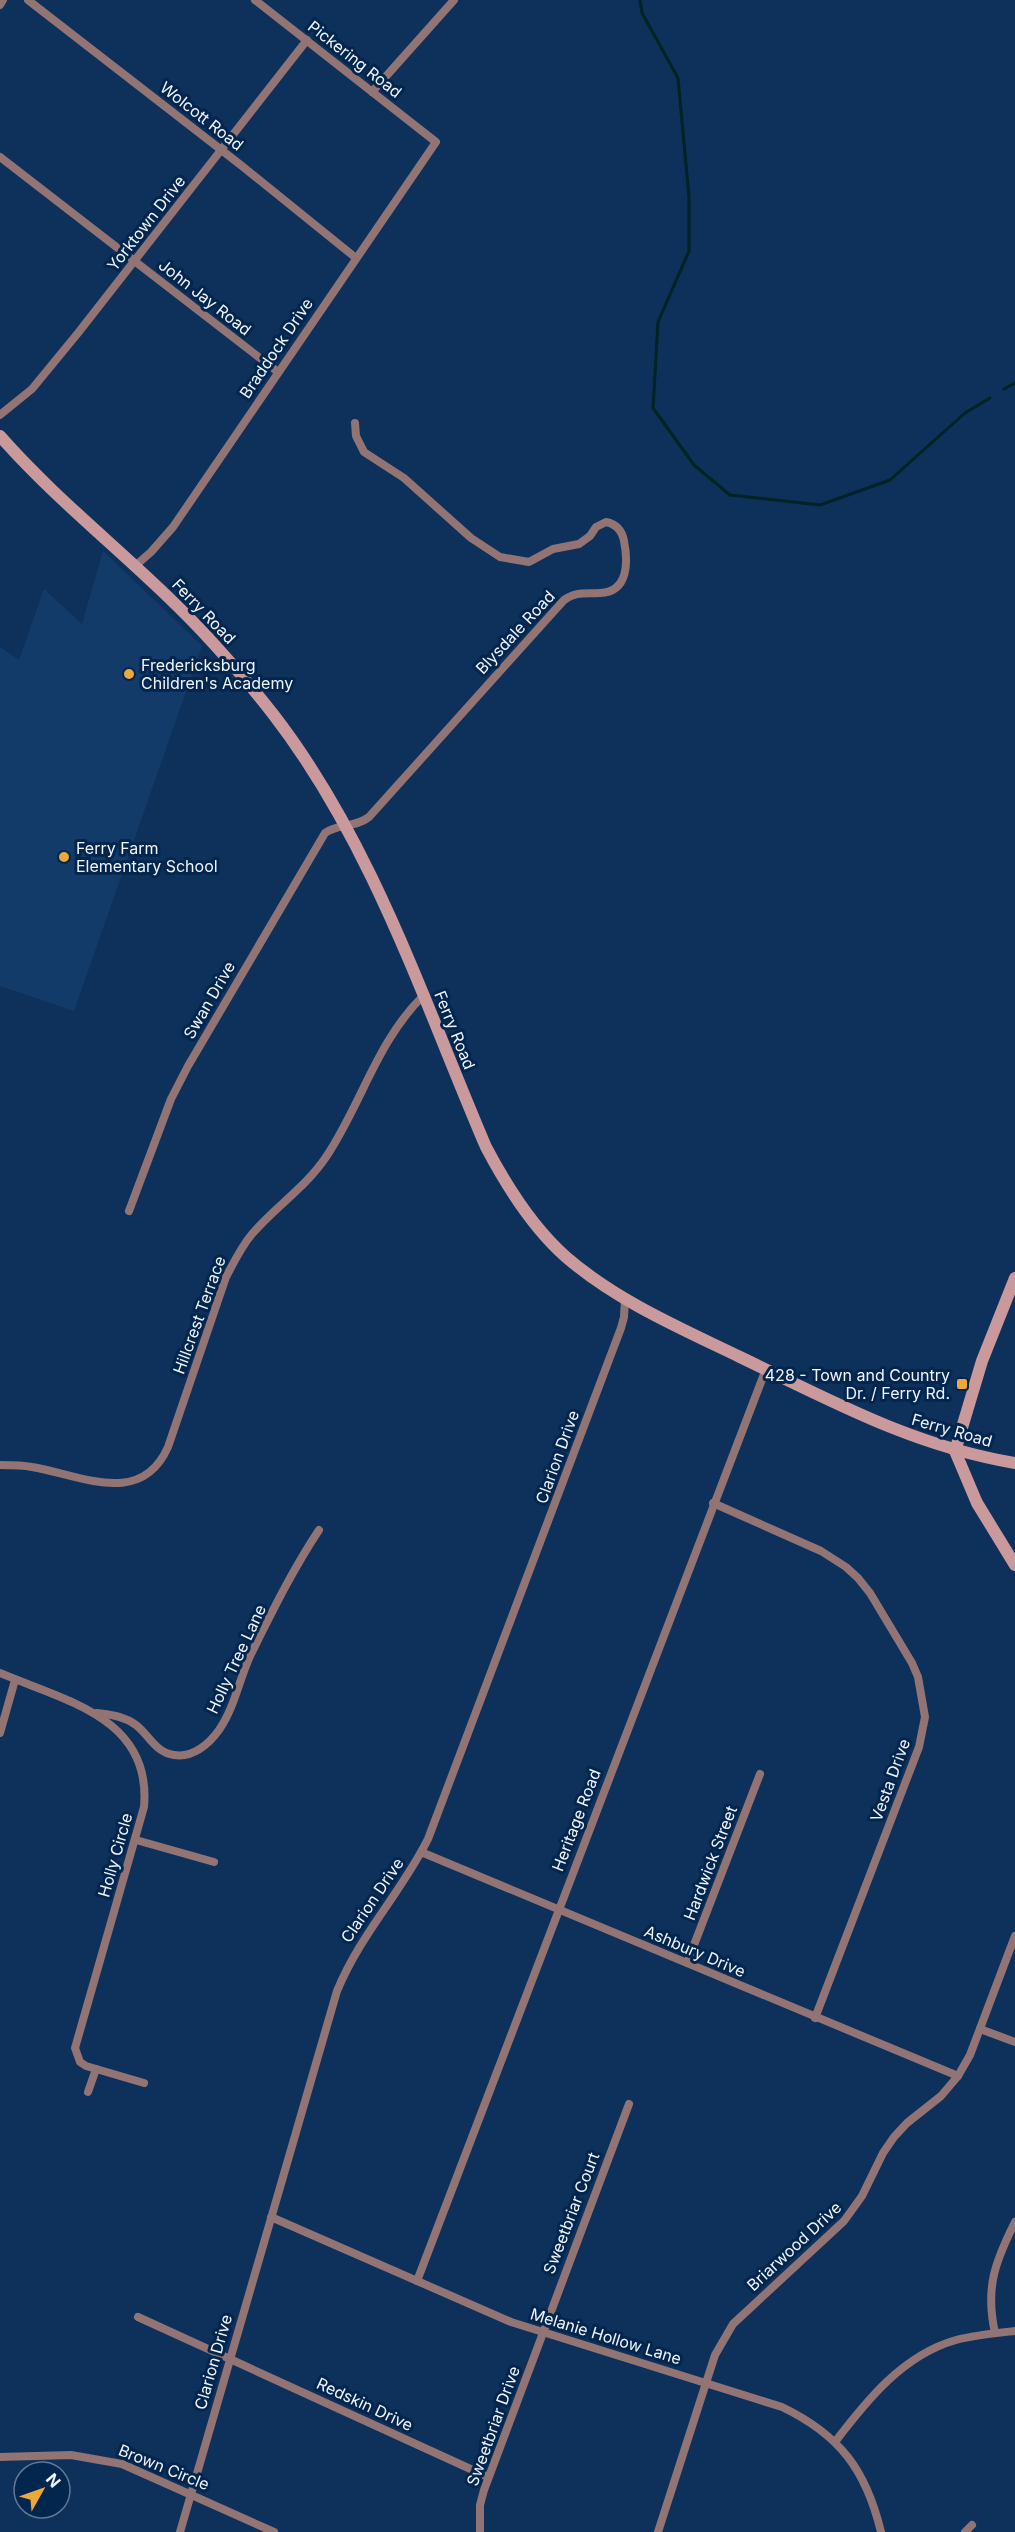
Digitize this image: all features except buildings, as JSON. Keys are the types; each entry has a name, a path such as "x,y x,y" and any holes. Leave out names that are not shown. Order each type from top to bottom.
{"main road":[{"name":"Ferry Road","path":"0,436 42,481 194,623 255,692 297,748 345,826 380,894 486,1147 507,1185 528,1215 565,1256 625,1299 895,1430 955,1451 1015,1463"},
{"path":"1015,1278 982,1361 955,1451 977,1503 1015,1565"}],"street":[{"path":"0,5 3,0"},
{"name":"Wolcott Road","path":"28,0 356,258"},
{"name":"Pickering Road","path":"255,0 436,142"},
{"path":"372,92 454,0"},
{"name":"Yorktown Drive","path":"0,415 32,389 222,151 306,40"},
{"name":"Braddock Drive","path":"135,566 151,552 172,527 436,142"},
{"name":"John Jay Road","path":"0,157 278,372"},
{"name":"Blysdale Road","path":"345,826 356,825 369,818 564,600 577,593 603,593 617,587 625,575 627,557 620,529 606,522 596,527 590,536 579,544 553,549 529,562 500,557 466,534 404,478 364,452 356,436 355,423"},
{"name":"Swan Drive","path":"129,1211 171,1099 188,1066 318,843 331,829 345,826"},
{"name":"Hillcrest Terrace","path":"0,1465 32,1467 114,1484 143,1477 158,1464 168,1447 226,1277 236,1257 254,1232 298,1189 325,1158 390,1036 423,996"},
{"name":"Clarion Drive","path":"180,2532 326,2025 346,1969 363,1938 409,1874 421,1852 552,1516 621,1328 625,1299"},
{"name":"Heritage Road","path":"417,2282 766,1369"},
{"name":"Vesta Drive","path":"713,1503 821,1551 846,1567 870,1593 912,1663 922,1689 924,1717 920,1747 815,2018"},
{"name":"Holly Tree Lane","path":"91,1712 127,1719 140,1729 157,1748 172,1755 188,1754 208,1743 227,1718 251,1654 299,1561 319,1530"},
{"name":"Holly Circle","path":"0,1673 91,1712 111,1723 130,1744 141,1766 145,1794 136,1840 75,2042 76,2055 80,2062 96,2068"},
{"path":"0,1733 15,1680"},
{"name":"Hardwick Street","path":"687,1963 760,1774"},
{"path":"136,1840 214,1862"},
{"name":"Ashbury Drive","path":"421,1852 958,2076"},
{"name":"Briarwood Drive","path":"658,2532 718,2347 733,2324 844,2222 862,2196 883,2153 894,2137 941,2096 958,2076 970,2055 1015,1936"},
{"path":"980,2029 1015,2042"},
{"path":"88,2092 96,2068 144,2083"},
{"name":"Sweetbriar Court","path":"542,2333 629,2104"},
{"name":"Melanie Hollow Lane","path":"271,2217 482,2310 542,2333 782,2407 819,2428 835,2442 860,2473 872,2501 881,2532"},
{"path":"995,2333 990,2304 993,2272 1015,2222"},
{"name":"Redskin Drive","path":"138,2317 488,2477"},
{"path":"835,2442 873,2396 905,2365 940,2346 957,2340 1015,2331"},
{"name":"Sweetbriar Drive","path":"480,2532 480,2505 488,2477 542,2333"},
{"name":"Brown Circle","path":"0,2457 71,2455 122,2464 274,2532"}],"shaded area":[{"name":"Ferry Farm Elementary School","path":"103,551 202,646 74,1011 0,986 0,647 19,660 44,589 82,624"}],"waterway":[{"path":"640,0 642,13 678,78 689,197 689,251 658,322 653,408 694,465 730,495 820,505 890,480 965,413 990,398"},
{"path":"1004,389 1015,383"}],"place":[{"name":"Fredericksburg Children's Academy","path":"129,674"},
{"name":"Ferry Farm Elementary School","path":"64,857"},
{"name":"428 - Town and Country Dr. / Ferry Rd.","path":"962,1384"}]}
